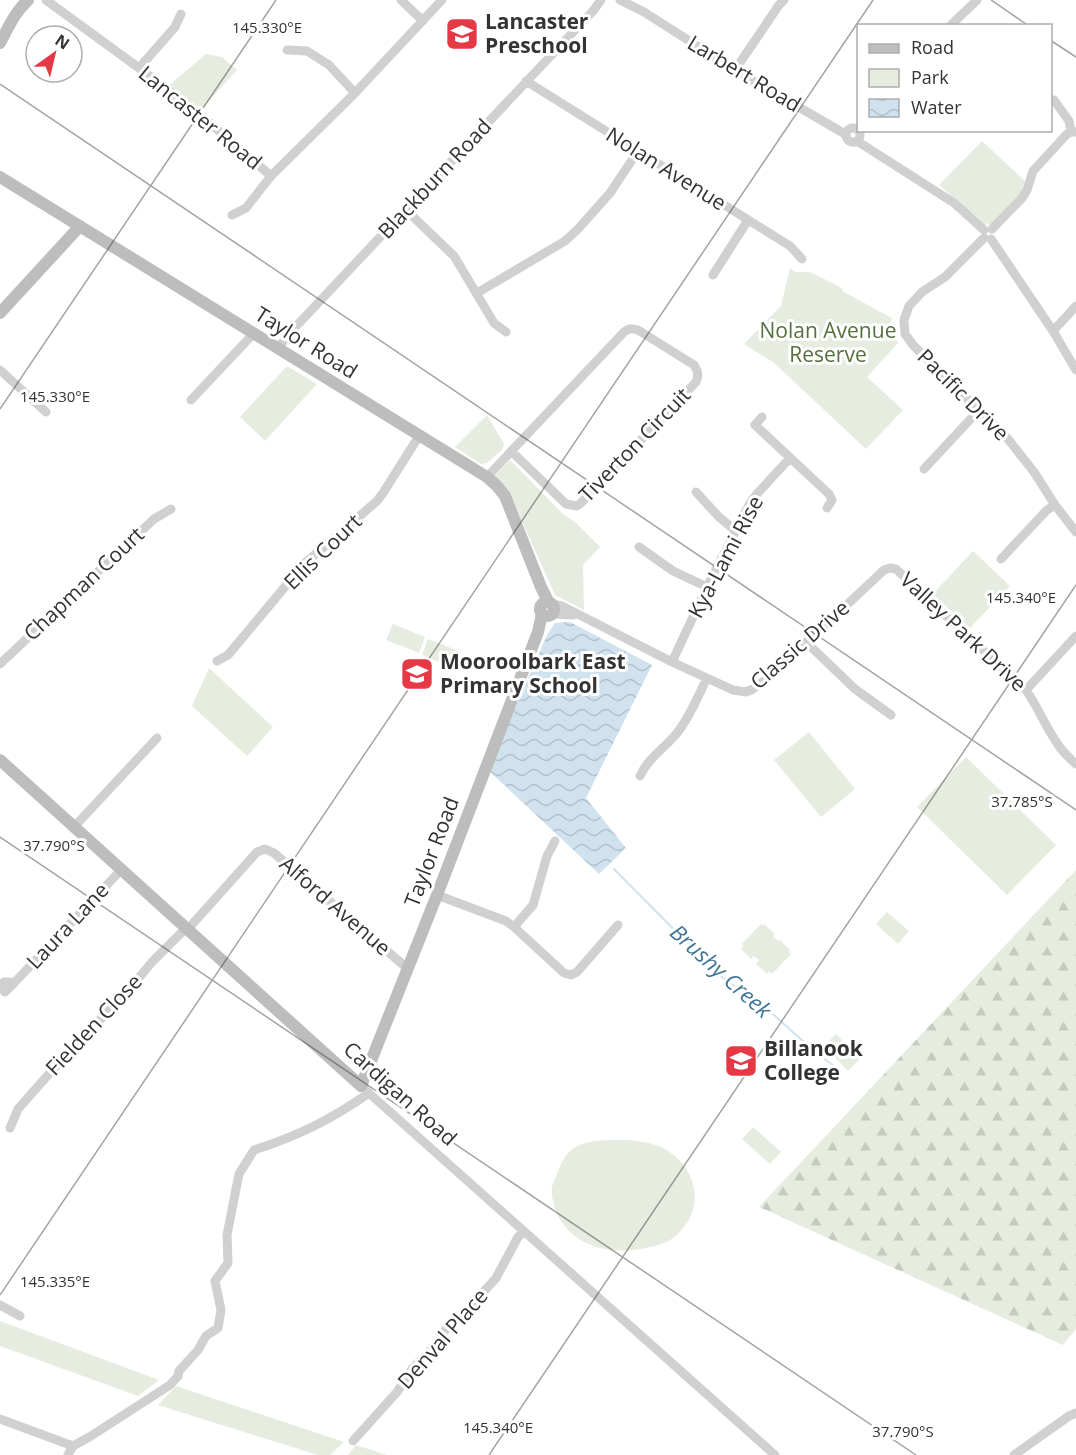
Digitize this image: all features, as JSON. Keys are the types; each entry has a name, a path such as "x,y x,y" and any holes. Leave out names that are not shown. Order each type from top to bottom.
{"street":[{"path":"0,44 12,20 28,0"},
{"name":"Lancaster Road","path":"46,0 203,117 272,176 355,93 442,0"},
{"path":"401,0 423,21"},
{"name":"Blackburn Road","path":"279,348 286,337 601,0"},
{"name":"Blackburn Road","path":"593,11 608,0"},
{"name":"Larbert Road","path":"620,0 644,12 735,70 845,134"},
{"name":"Larbert Road","path":"631,0 644,12"},
{"path":"735,70 784,0"},
{"path":"952,24 977,0"},
{"path":"139,68 175,27 181,14"},
{"path":"287,50 307,51 329,65 355,93"},
{"name":"Nolan Avenue","path":"526,81 790,246 802,259"},
{"path":"988,234 1022,198 1033,171 1067,134 1074,132 1054,100"},
{"path":"857,129 850,128 845,134 846,139 857,141 954,203 988,234 1053,331 1076,370"},
{"path":"857,141 859,132"},
{"path":"477,293 565,241 610,193 638,151"},
{"path":"232,215 246,208 272,176"},
{"name":"Taylor Road","path":"0,177 487,477 505,496 541,587 547,609 408,969 365,1089"},
{"path":"406,210 454,256 494,323 506,332"},
{"path":"713,274 748,220"},
{"path":"0,313 80,226"},
{"name":"Pacific Drive","path":"988,234 945,278 922,292 909,306 904,320 905,333 913,345 1008,439 1076,532"},
{"path":"1053,331 1076,306"},
{"name":"Tiverton Circuit","path":"487,477 628,329 638,330 694,365 698,371 696,382 577,506 566,504 511,452"},
{"path":"191,400 254,333"},
{"path":"0,370 46,412"},
{"path":"924,469 979,410"},
{"path":"762,417 755,425 829,494 832,501 827,508"},
{"name":"Ellis Court","path":"218,661 228,655 304,564 377,501 419,436"},
{"name":"Kya-Lami Rise","path":"672,662 750,503 790,458"},
{"path":"696,492 719,517 736,531"},
{"path":"1001,559 1047,510 1055,505"},
{"name":"Chapman Court","path":"0,664 154,519 171,509"},
{"path":"639,547 674,571 707,587"},
{"name":"Valley Park Drive","path":"884,570 896,569 1026,690 1036,704 1055,742 1076,764"},
{"name":"Classic Drive","path":"707,678 733,690 746,692 753,689 773,674 884,570"},
{"path":"547,609 562,606 707,678 684,724 644,765 640,776"},
{"path":"1026,690 1076,636"},
{"path":"806,642 855,689 891,715"},
{"path":"74,827 157,738"},
{"name":"Cardigan Road","path":"0,760 775,1455"},
{"path":"514,927 533,905 547,856 555,841"},
{"name":"Alford Avenue","path":"187,929 257,852 265,849 274,853 408,969"},
{"name":"Laura Lane","path":"14,983 122,870"},
{"path":"437,895 506,921 564,973 571,975 577,972 618,925"},
{"name":"Fielden Close","path":"10,1128 18,1109 48,1075 134,985 152,962 187,929"},
{"path":"0,1419 71,1451 170,1385 198,1350 206,1336 218,1328 220,1310 215,1281 228,1263 227,1234 239,1174 254,1150 314,1127 348,1108 365,1089"},
{"name":"Denval Place","path":"353,1441 397,1392 412,1369 435,1346 446,1329 461,1317 496,1278 518,1238 524,1232"},
{"path":"0,1305 20,1316"},
{"path":"1014,1455 1076,1413"}],"green space":[{"path":"206,54 222,57 237,70 199,112 167,87"},
{"path":"982,141 1025,181 1019,196 992,224 984,225 939,185"},
{"name":"Nolan Avenue Reserve","path":"790,268 797,272 808,272 820,277 892,318 892,331 898,343 867,377 903,410 866,449 773,362 744,344 781,306"},
{"path":"287,366 317,384 265,441 240,417"},
{"path":"487,415 504,444 502,450 487,463 481,464 455,447"},
{"path":"510,460 563,514 576,523 600,547 583,565 584,610 555,595 517,510 504,485 495,476"},
{"path":"973,551 1010,586 970,628 933,594"},
{"path":"393,624 425,637 419,653 386,640"},
{"path":"428,639 461,652 455,668 422,655"},
{"path":"209,668 273,727 247,756 192,706"},
{"path":"809,732 855,789 821,817 774,760"},
{"path":"966,757 1056,845 1007,895 917,807"},
{"path":"1076,870 1076,1329 1063,1345 759,1207"},
{"path":"887,912 909,931 898,944 876,924"},
{"path":"761,924 775,934 773,936 790,950 791,954 772,974 769,971 767,974 756,964 759,960 754,956 751,959 741,949 744,946 742,944"},
{"path":"836,1034 860,1059 848,1071 824,1046"},
{"path":"753,1127 781,1152 770,1164 742,1139"},
{"path":"628,1140 663,1148 685,1166 694,1190 691,1216 673,1238 652,1247 618,1250 593,1246 570,1232 559,1218 555,1209 552,1187 564,1159 574,1148 592,1142"},
{"path":"0,1321 159,1380 138,1396 0,1346"},
{"path":"176,1386 344,1442 330,1455 318,1455 158,1405"},
{"path":"356,1445 387,1455 348,1455"}],"water":[{"path":"570,622 652,665 586,798 626,848 599,874 488,770 547,635 555,623"}],"waterway":[{"name":"Brushy Creek","path":"614,869 719,975 774,1015 834,1066"}],"place":[{"name":"Lancaster Preschool","path":"462,34"},
{"name":"Mooroolbark East Primary School","path":"417,674"},
{"name":"Billanook College","path":"741,1061"}]}
